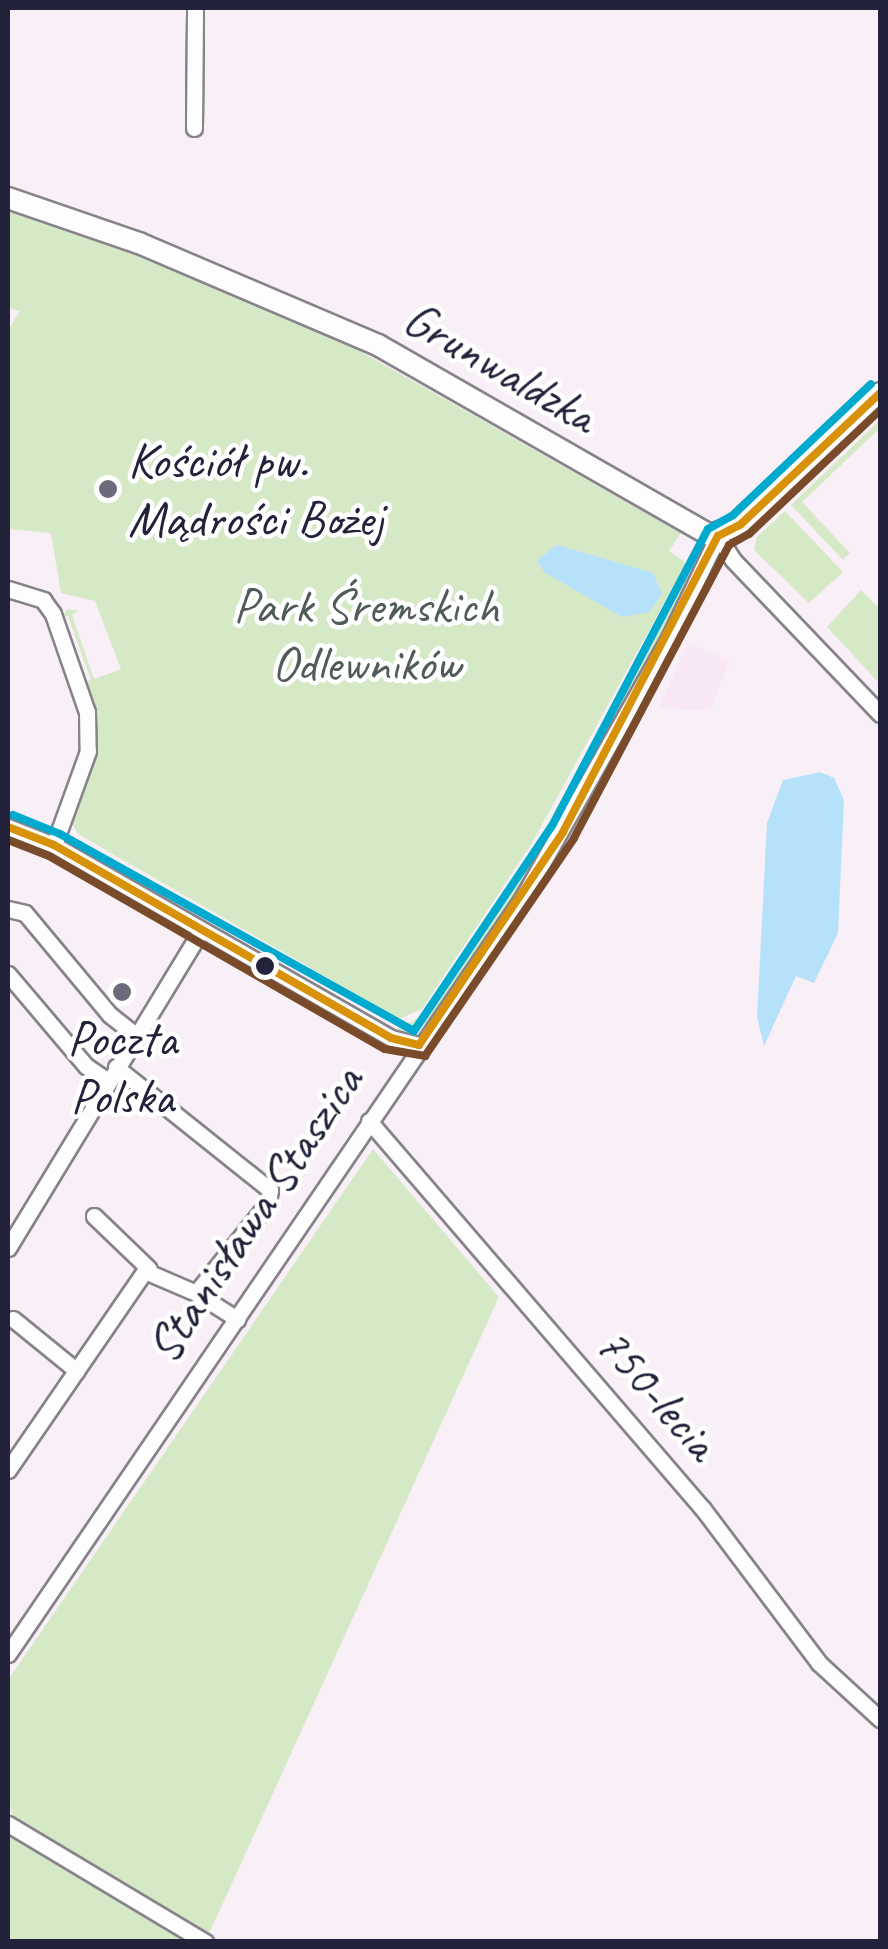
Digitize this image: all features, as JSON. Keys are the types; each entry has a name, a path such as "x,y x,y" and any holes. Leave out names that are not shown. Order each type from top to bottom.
{"main road":[{"name":"Grunwaldzka","path":"8,198 139,242 352,332 456,386 699,532 718,536"},
{"path":"718,536 740,525 880,393"}],"street":[{"path":"194,128 195,8"},
{"name":"Grunwaldzka","path":"718,536 733,560 880,714"},
{"name":"Stanisława Staszica","path":"8,1654 570,819 714,554 718,536"},
{"path":"8,589 43,600 53,614 87,712 88,752 54,845"},
{"path":"8,827 54,845 386,1036 419,1046"},
{"path":"8,909 25,913 110,1016 136,1035"},
{"path":"8,1248 200,930"},
{"path":"8,974 86,1066 112,1074 270,1190 268,1203 196,1293"},
{"name":"750-lecia","path":"368,1121 703,1509 819,1663 880,1719"},
{"path":"94,1216 148,1268 236,1318"},
{"path":"8,1470 148,1268"},
{"path":"13,1319 77,1371"},
{"path":"8,1824 205,1942"}],"shaded area":[{"path":"688,644 730,660 710,711 658,708"}],"green space":[{"name":"Park Śremskich Odlewników","path":"8,210 167,263 328,333 681,533 669,551 686,563 532,843 422,1009 399,1019 78,834 70,819 97,737 83,683 91,680 68,616 63,617 67,609 79,611 72,615 94,679 121,669 95,601 61,593 51,533 8,529 8,330 20,311 8,308"},
{"path":"879,421 880,428 802,502 850,553 843,560 791,505"},
{"path":"785,511 843,572 809,603 754,550 757,537"},
{"path":"685,575 693,579 514,895 428,1022 408,1033 393,1031 425,1014 536,845"},
{"path":"861,590 880,609 880,684 827,627"},
{"path":"373,1149 499,1297 208,1936 15,1824 8,1798 8,1680"},
{"path":"8,1834 189,1941 8,1941"}],"water":[{"path":"557,545 653,573 662,594 649,612 622,617 544,572 537,560"},
{"path":"820,772 834,778 844,800 838,933 814,983 796,976 764,1046 757,1017 767,823 783,780"}],"transit line":[{"path":"13,815 60,834 414,1031 552,826 708,529 733,515 871,384"},
{"path":"8,827 54,845 391,1038 419,1045 563,832 718,536 740,525 880,393"},
{"path":"8,840 49,856 385,1049 425,1056 574,838 729,545 749,534 880,410"}],"place":[{"name":"Kościół pw. Mądrości Bożej","path":"108,489"},
{"name":"Poczta Polska","path":"122,992"}]}
